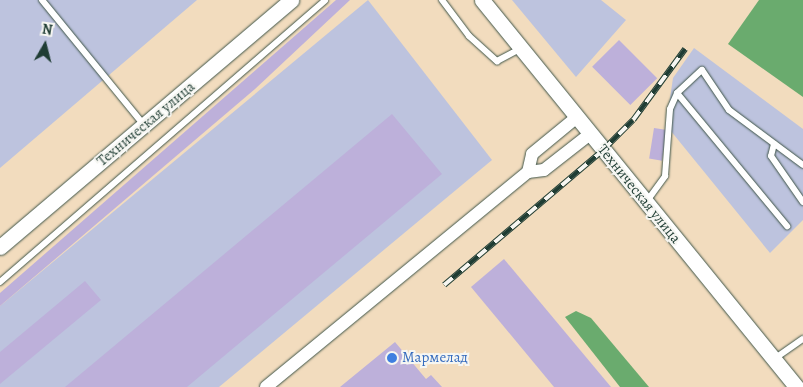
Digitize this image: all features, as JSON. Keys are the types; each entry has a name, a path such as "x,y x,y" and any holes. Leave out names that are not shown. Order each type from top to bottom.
{"street":[{"name":"Техническая улица","path":"0,247 292,0"},
{"name":"Техническая улица","path":"482,0 796,387"},
{"path":"528,172 532,154 577,117"},
{"path":"266,387 528,172 544,170 590,134"}],"lane":[{"path":"42,0 144,125"},
{"path":"0,282 325,0"},
{"path":"442,0 469,36 497,61 521,48"},
{"path":"646,202 665,176 670,109 677,93 702,70 729,110 803,165"},
{"path":"677,93 787,226"},
{"path":"774,144 771,156 803,202"},
{"path":"773,359 803,338"}],"shaded area":[{"path":"0,0 197,0 0,168"},
{"path":"368,0 492,160 219,387 0,387 0,306"},
{"path":"512,0 601,0 626,20 576,77"},
{"path":"694,48 803,129 803,220 770,253 666,125 673,78"}],"green space":[{"path":"759,0 803,0 803,97 728,44"},
{"path":"576,311 591,318 649,387 620,387 565,317"}],"building":[{"path":"336,0 350,0 255,89 0,306 0,293"},
{"path":"619,40 657,78 630,105 592,67"},
{"path":"392,114 442,174 187,387 65,387"},
{"path":"654,128 667,130 662,161 649,159"},
{"path":"504,259 611,387 554,387 471,287"},
{"path":"85,281 101,300 0,384 0,352"},
{"name":"Мармелад","path":"395,342 426,379 431,375 442,387 340,387"}],"railway":[{"path":"444,285 603,150 633,120 685,49"}],"place":[{"name":"Мармелад","path":"392,358"}]}
